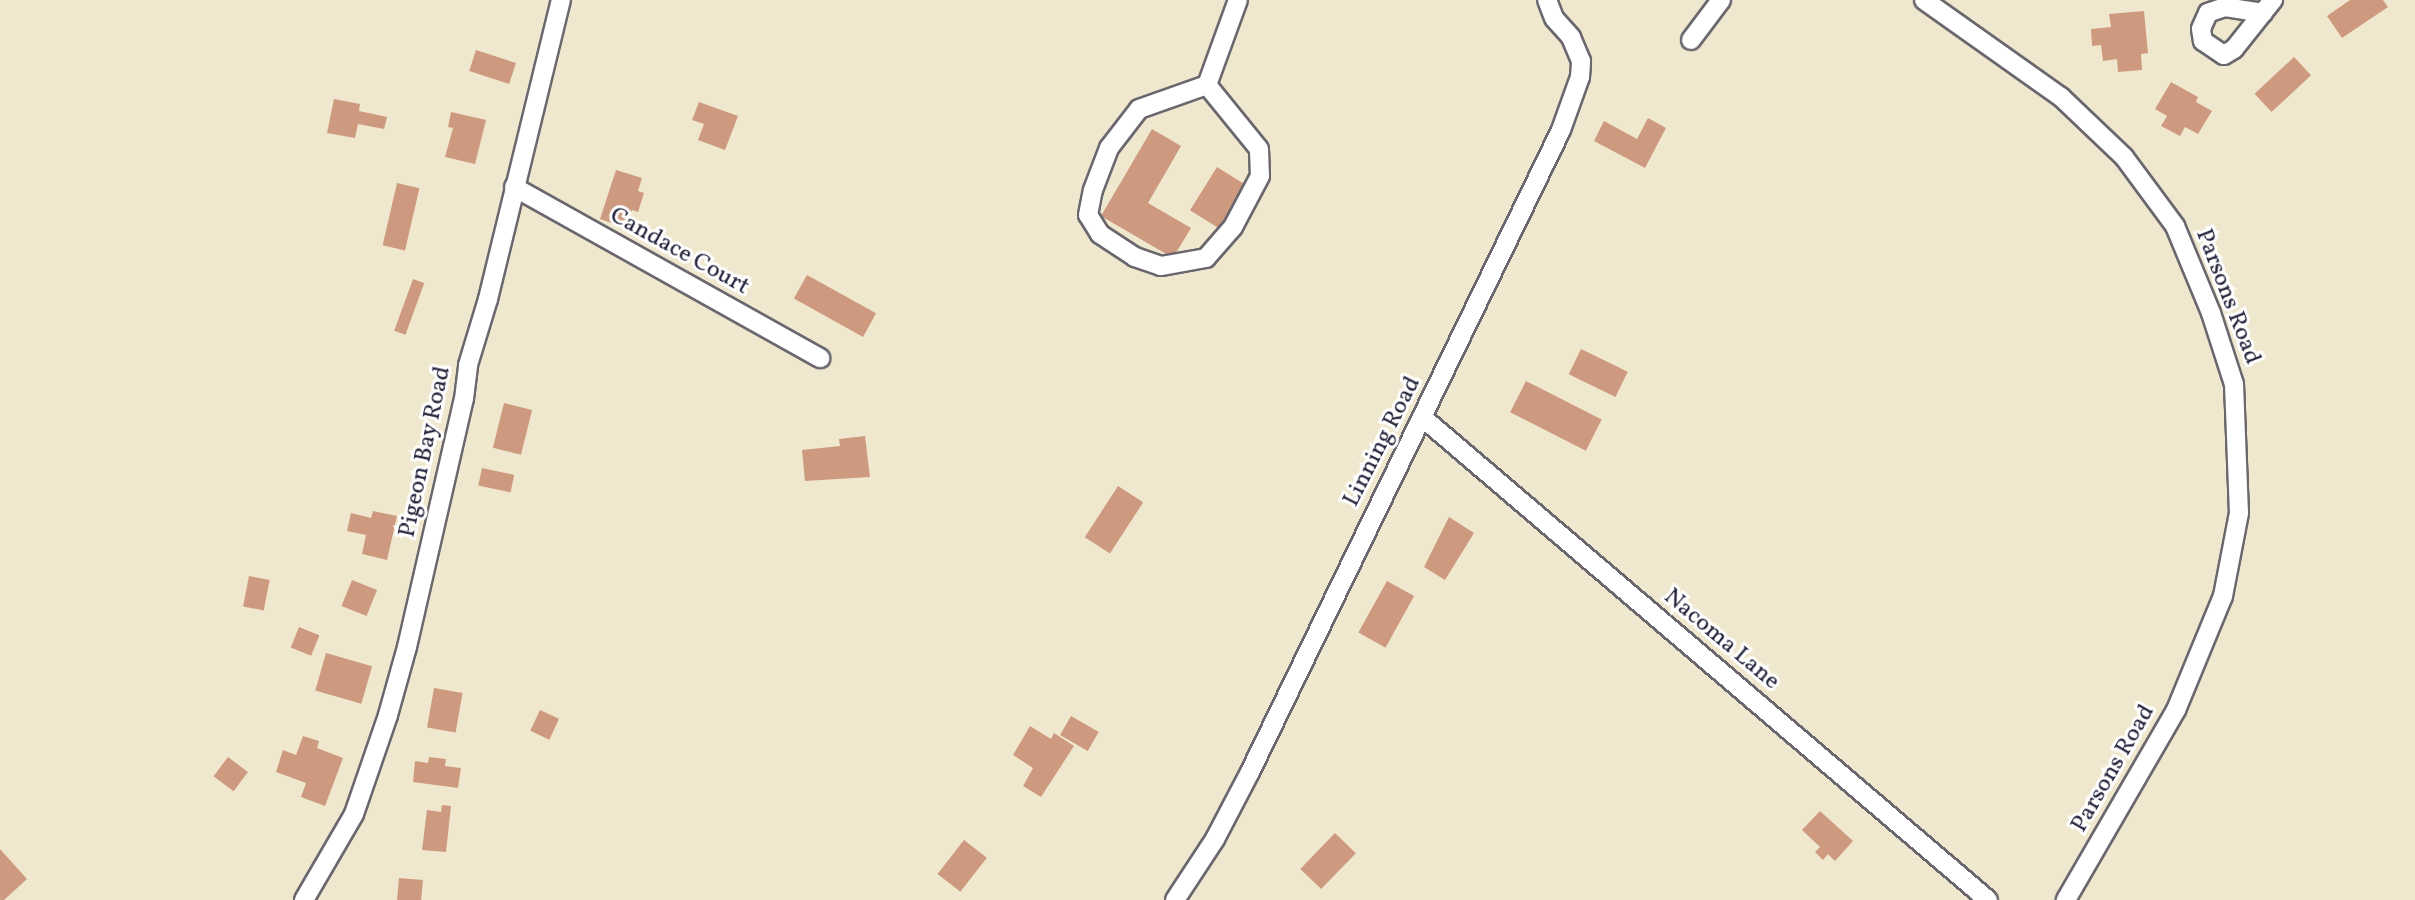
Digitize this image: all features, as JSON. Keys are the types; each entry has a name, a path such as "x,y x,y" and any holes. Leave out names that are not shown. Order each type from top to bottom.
{"street":[{"name":"Pigeon Bay Road","path":"304,900 354,814 388,715 407,647 464,399 468,365 561,0"},
{"path":"1207,85 1238,0"},
{"name":"Linning Road","path":"1175,900 1215,839 1250,772 1348,563 1422,417 1561,130 1581,77 1577,50 1554,18 1547,0"},
{"path":"1691,40 1721,0"},
{"name":"Parsons Road","path":"1924,0 2061,97 2124,157 2175,226 2211,313 2234,384 2240,513 2223,596 2176,710 2066,900"},
{"path":"1207,85 1258,149 1260,176 1233,227 1206,258 1161,266 1135,257 1100,234 1088,215 1093,190 1109,148 1139,109 1207,85"},
{"name":"Candace Court","path":"514,187 820,358"},
{"name":"Nacoma Lane","path":"1422,417 1988,900"}],"building":[{"path":"2350,0 2383,0 2388,7 2342,38 2327,16"},
{"path":"2144,11 2148,53 2141,54 2142,70 2118,72 2117,59 2103,61 2101,45 2092,46 2091,29 2111,27 2109,14"},
{"path":"476,50 516,63 509,84 469,71"},
{"path":"2294,57 2311,75 2272,112 2255,94"},
{"path":"2171,82 2198,97 2196,102 2212,111 2198,134 2185,127 2180,136 2161,126 2167,116 2155,109"},
{"path":"334,99 360,104 359,111 387,117 384,129 358,124 355,138 327,133"},
{"path":"699,102 738,116 725,150 698,140 704,124 692,120"},
{"path":"451,112 486,120 475,164 445,157 453,128 448,127"},
{"path":"1648,118 1666,128 1645,168 1594,141 1604,121 1637,139"},
{"path":"1152,129 1181,146 1148,203 1191,228 1173,258 1101,216"},
{"path":"1217,167 1246,185 1219,228 1190,210"},
{"path":"616,170 642,178 638,191 644,193 638,212 632,210 626,228 600,219"},
{"path":"397,183 419,188 405,251 383,245"},
{"path":"807,275 876,313 863,337 794,299"},
{"path":"413,279 424,283 405,335 394,331"},
{"path":"1581,349 1628,372 1615,397 1569,374"},
{"path":"1526,381 1602,420 1586,451 1510,412"},
{"path":"504,403 532,410 521,455 493,448"},
{"path":"865,436 870,477 805,481 802,450 840,446 839,439"},
{"path":"482,468 514,475 511,492 478,486"},
{"path":"1118,486 1143,502 1110,553 1085,537"},
{"path":"373,511 397,516 387,560 362,554 366,535 347,531 351,513 371,518"},
{"path":"1449,517 1474,533 1445,580 1424,567"},
{"path":"249,576 270,580 264,610 243,606"},
{"path":"352,580 377,590 367,616 342,606"},
{"path":"1387,581 1414,596 1386,648 1358,633"},
{"path":"299,627 319,635 311,656 291,647"},
{"path":"326,653 372,666 361,704 315,690"},
{"path":"434,688 463,693 456,732 427,727"},
{"path":"540,710 559,719 549,740 530,731"},
{"path":"1071,716 1099,732 1088,751 1060,735"},
{"path":"1030,726 1051,739 1054,733 1074,746 1041,797 1023,786 1033,768 1013,755"},
{"path":"303,736 319,741 317,748 343,758 325,806 301,797 306,783 276,772 283,750 296,755"},
{"path":"228,757 248,772 234,791 214,776"},
{"path":"429,757 446,759 445,766 461,768 458,788 413,782 415,761 428,763"},
{"path":"442,805 451,806 446,852 422,850 427,810 441,812"},
{"path":"1820,811 1853,841 1835,861 1828,854 1823,860 1815,852 1820,847 1802,830"},
{"path":"1335,833 1356,853 1321,889 1300,869"},
{"path":"964,840 987,858 960,892 938,874"},
{"path":"0,849 27,879 4,900 0,900"},
{"path":"399,878 423,880 421,900 397,900"}]}
